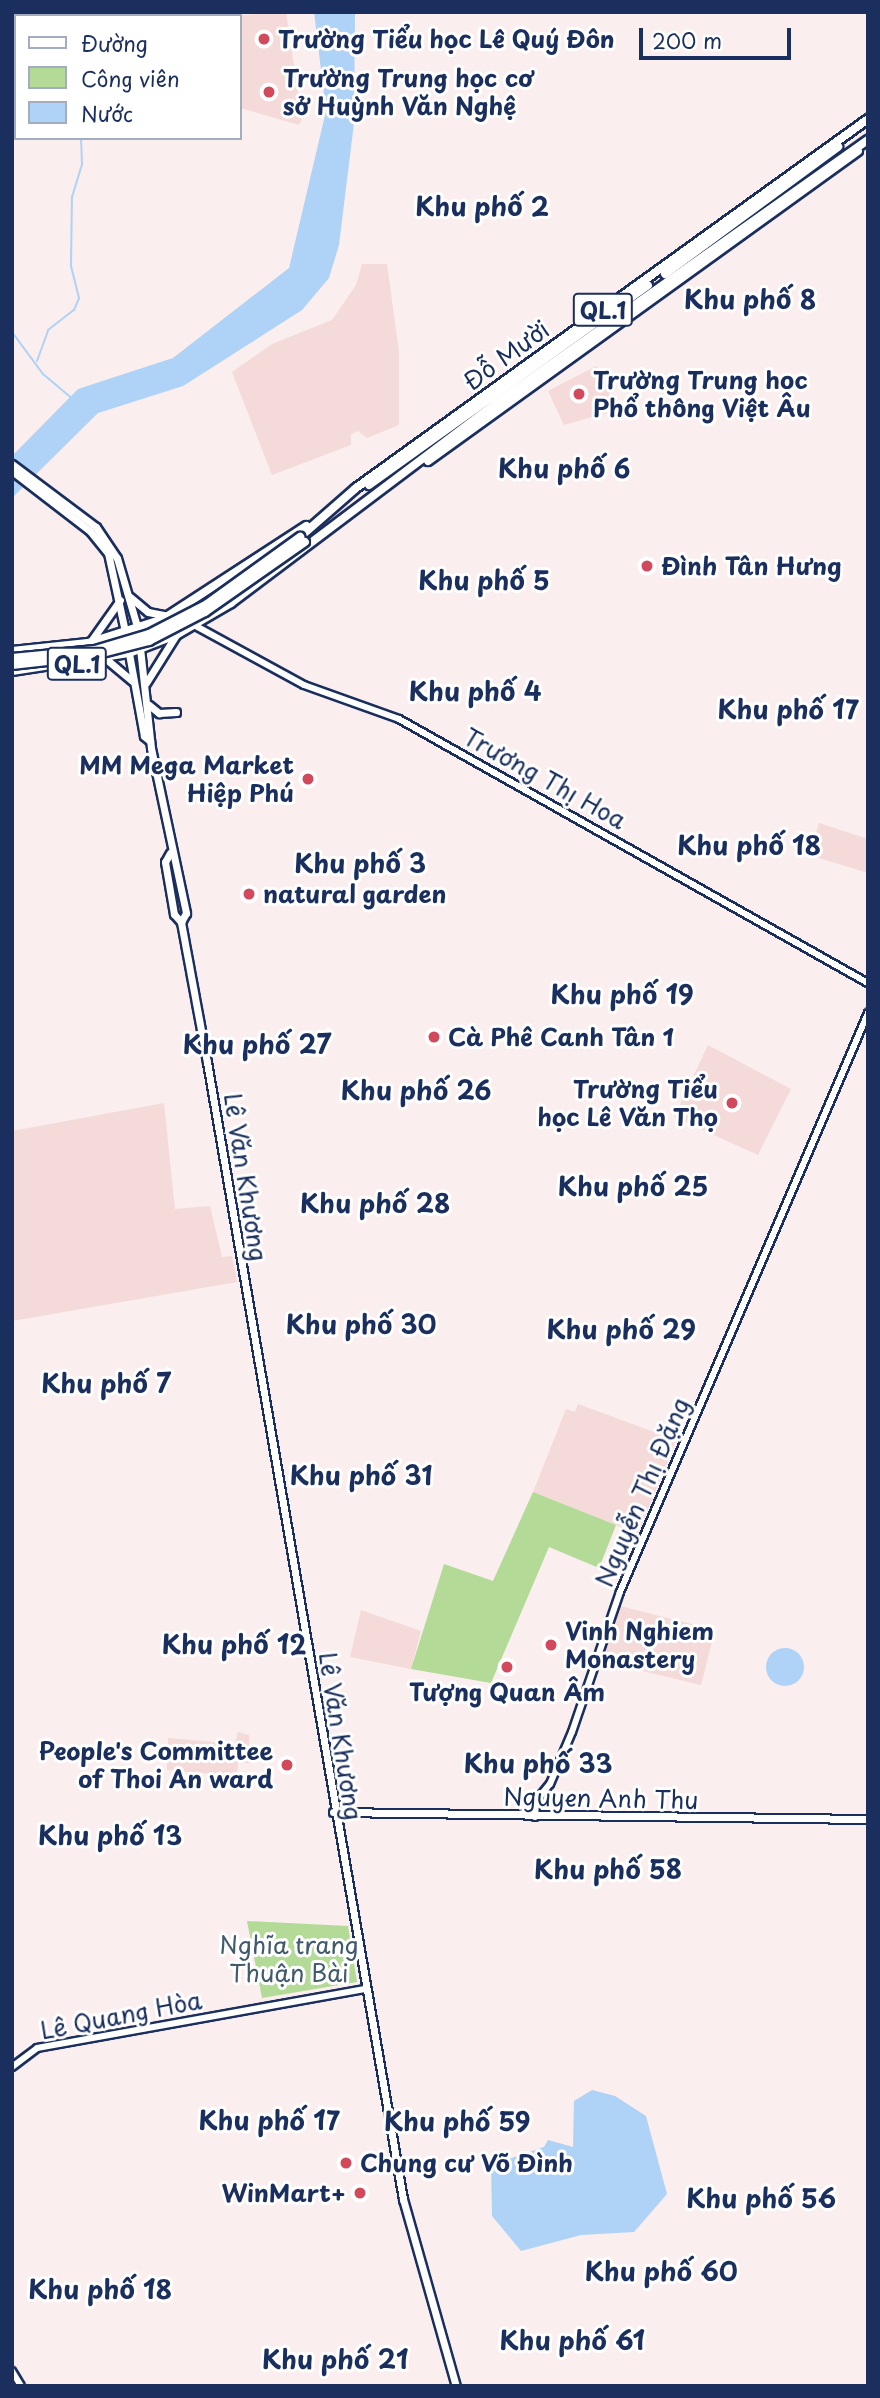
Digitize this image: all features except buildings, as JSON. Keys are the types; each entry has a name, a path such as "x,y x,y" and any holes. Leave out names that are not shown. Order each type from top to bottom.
{"highway":[{"name":"Đỗ Mười","path":"12,650 108,639 169,616 315,521 868,121"},
{"name":"Đỗ Mười","path":"12,671 109,658 141,649 194,625 868,142"},
{"name":"Đỗ Mười","path":"302,540 315,521"},
{"name":"Đỗ Mười","path":"302,540 322,533"},
{"name":"QL.1","path":"12,658 94,650 149,634 207,604 302,540"},
{"name":"QL.1","path":"12,665 90,656 149,640 205,612 302,540"},
{"path":"150,625 156,643"},
{"path":"108,639 109,658"}],"main road":[{"path":"12,464 105,542"},
{"path":"12,471 43,490"},
{"name":"Lê Văn Khương","path":"105,542 130,597 138,629 150,741 170,853 166,862 174,914 181,922 333,1812 403,2199 456,2386"},
{"name":"Lê Văn Khương","path":"105,542 121,599 144,736 150,741"},
{"path":"130,597 148,612 169,616"},
{"path":"88,643 106,626 121,599"},
{"path":"146,684 176,635"},
{"path":"109,658 134,684"},
{"path":"148,704 159,713 176,712"},
{"name":"Lê Văn Khương","path":"170,853 177,860 186,913 181,922"},
{"name":"Nguyen Anh Thu","path":"333,1812 535,1817 868,1818"}],"street":[{"name":"Trương Thị Hoa","path":"194,625 304,685 399,719 868,983"},
{"name":"Nguyễn Thị Đặng","path":"535,1817 536,1801 550,1784 572,1732 620,1592 868,1013"},
{"name":"Lê Quang Hòa","path":"12,2067 37,2048 365,1989"},
{"path":"12,2371 21,2386"}],"shaded area":[{"name":"Trường Trung học cơ sở Huỳnh Văn Nghệ","path":"286,12 302,119 299,125 242,109 242,15"},
{"path":"362,264 387,264 399,352 399,425 367,438 358,431 351,434 351,445 272,475 232,372 272,344 332,320 356,285"},
{"name":"Trường Trung học Phổ thông Việt Âu","path":"596,366 604,375 614,411 564,425 548,391"},
{"path":"819,823 868,839 868,873 809,855"},
{"name":"Trường Tiểu học Lê Văn Thọ","path":"708,1045 791,1089 758,1155 674,1117"},
{"path":"164,1103 175,1209 210,1206 222,1257 232,1256 237,1282 12,1321 12,1131"},
{"path":"578,1404 676,1440 638,1534 533,1492 566,1409 575,1412"},
{"path":"620,1606 715,1630 701,1685 601,1661"},
{"path":"361,1610 421,1631 411,1669 350,1657"},
{"path":"238,1732 249,1735 250,1763 238,1763 237,1776 167,1770 168,1738 235,1744"}],"green space":[{"path":"533,1492 616,1525 599,1568 549,1547 491,1683 411,1669 444,1564 493,1581"},
{"name":"Nghĩa trang Thuận Bài","path":"247,1921 348,1926 357,1982 262,1998"}],"water":[{"path":"314,12 355,12 354,123 339,245 329,278 302,310 183,386 98,413 12,498 12,456 78,389 173,358 289,268 326,111"},
{"path":"785,1648 798,1654 804,1667 798,1680 785,1686 772,1680 766,1667 772,1654"},
{"path":"592,2090 615,2096 646,2116 667,2194 634,2232 581,2235 521,2251 492,2216 491,2165 544,2147 548,2140 573,2147 574,2101"}],"waterway":[{"path":"37,361 48,330 74,310 79,298 71,265 72,197 82,165 81,140"},
{"path":"12,332 43,374 72,398"}],"place":[{"name":"Trường Tiểu học Lê Quý Đôn","path":"264,39"},
{"name":"Trường Trung học cơ sở Huỳnh Văn Nghệ","path":"269,92"},
{"name":"Trường Trung học Phổ thông Việt Âu","path":"579,394"},
{"name":"Đình Tân Hưng","path":"647,566"},
{"name":"MM Mega Market Hiệp Phú","path":"308,779"},
{"name":"natural garden","path":"249,894"},
{"name":"Cà Phê Canh Tân 1","path":"434,1037"},
{"name":"Trường Tiểu học Lê Văn Thọ","path":"732,1103"},
{"name":"Vinh Nghiem Monastery","path":"551,1645"},
{"name":"Tượng Quan Âm","path":"507,1667"},
{"name":"People's Committee of Thoi An ward","path":"287,1765"},
{"name":"Chung cư Võ Đình","path":"346,2163"},
{"name":"WinMart+","path":"360,2193"}],"district":[{"name":"Khu phố 2","path":"482,206"},
{"name":"Khu phố 8","path":"750,299"},
{"name":"Khu phố 6","path":"564,468"},
{"name":"Khu phố 5","path":"484,580"},
{"name":"Khu phố 4","path":"475,691"},
{"name":"Khu phố 17","path":"788,709"},
{"name":"Khu phố 18","path":"749,845"},
{"name":"Khu phố 3","path":"360,863"},
{"name":"Khu phố 19","path":"622,994"},
{"name":"Khu phố 27","path":"257,1044"},
{"name":"Khu phố 26","path":"416,1090"},
{"name":"Khu phố 25","path":"633,1186"},
{"name":"Khu phố 28","path":"375,1203"},
{"name":"Khu phố 30","path":"361,1324"},
{"name":"Khu phố 29","path":"621,1329"},
{"name":"Khu phố 7","path":"106,1383"},
{"name":"Khu phố 31","path":"361,1475"},
{"name":"Khu phố 12","path":"234,1644"},
{"name":"Khu phố 33","path":"538,1763"},
{"name":"Khu phố 13","path":"110,1835"},
{"name":"Khu phố 58","path":"608,1869"},
{"name":"Khu phố 17","path":"269,2120"},
{"name":"Khu phố 59","path":"457,2121"},
{"name":"Khu phố 56","path":"761,2198"},
{"name":"Khu phố 60","path":"661,2271"},
{"name":"Khu phố 18","path":"100,2289"},
{"name":"Khu phố 61","path":"572,2340"},
{"name":"Khu phố 21","path":"335,2359"}]}
